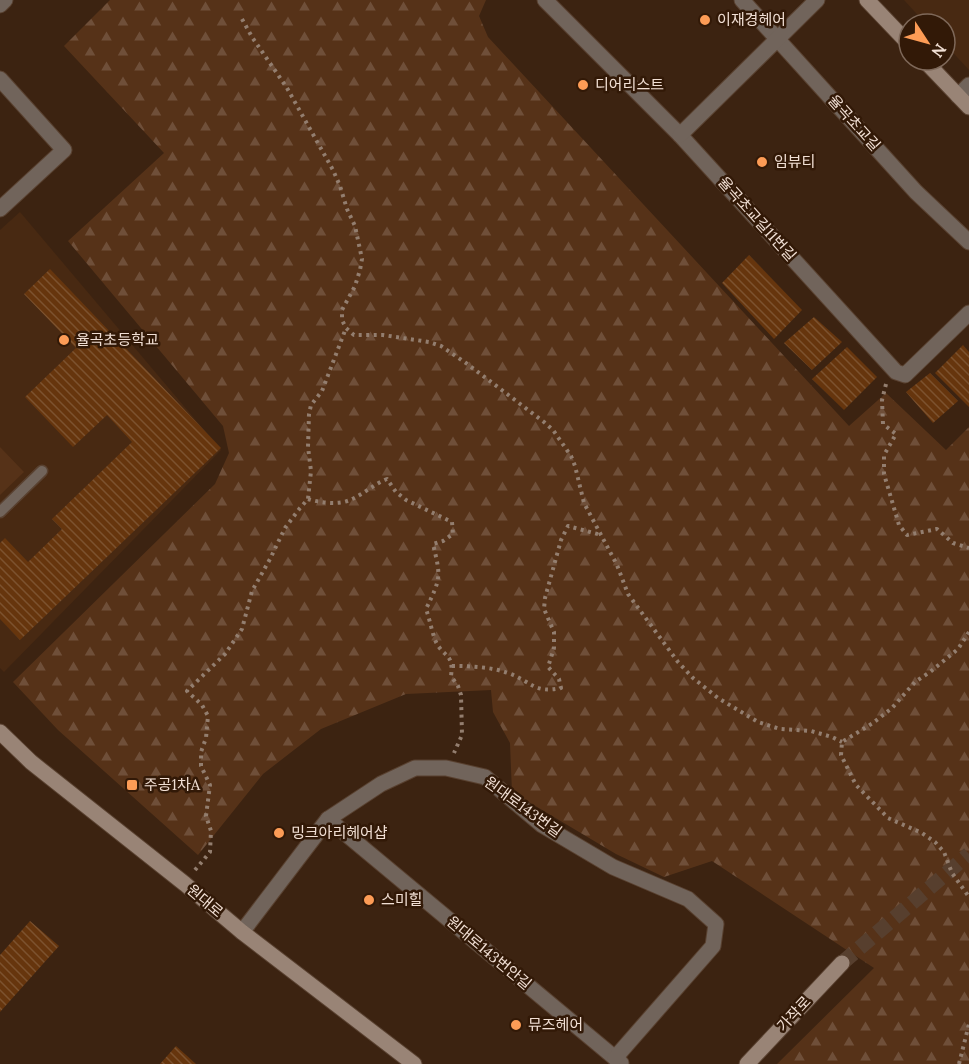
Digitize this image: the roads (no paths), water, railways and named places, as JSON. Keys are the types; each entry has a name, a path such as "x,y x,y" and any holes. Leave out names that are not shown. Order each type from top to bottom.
{"street":[{"path":"0,5 5,0"},
{"name":"율곡초교길11번길","path":"545,0 680,135 896,372 905,375 969,313"},
{"name":"율곡초교길","path":"742,0 916,192 969,242"},
{"path":"680,135 817,0"},
{"path":"867,0 897,31"},
{"path":"940,72 964,90 969,107"},
{"path":"0,79 64,150 0,209"},
{"name":"원대로","path":"0,732 31,762 242,932 414,1064"},
{"name":"원대로143번길","path":"242,932 328,819 381,784 415,768 446,768 485,777 542,825 613,867 688,899 716,924 713,946 619,1061"},
{"name":"원대로143번안길","path":"328,819 619,1061"},
{"name":"가작로","path":"747,1064 842,963"}],"lane":[{"path":"0,512 42,471"}],"tunnel":[{"path":"842,963 969,854"}],"place":[{"name":"이재경헤어","path":"705,20"},
{"name":"디어리스트","path":"583,85"},
{"name":"임뷰티","path":"762,162"},
{"name":"율곡초등학교","path":"64,340"},
{"name":"주공1차A","path":"132,785"},
{"name":"밍크아리헤어샵","path":"279,833"},
{"name":"스미힐","path":"369,900"},
{"name":"뮤즈헤어","path":"516,1025"}]}
